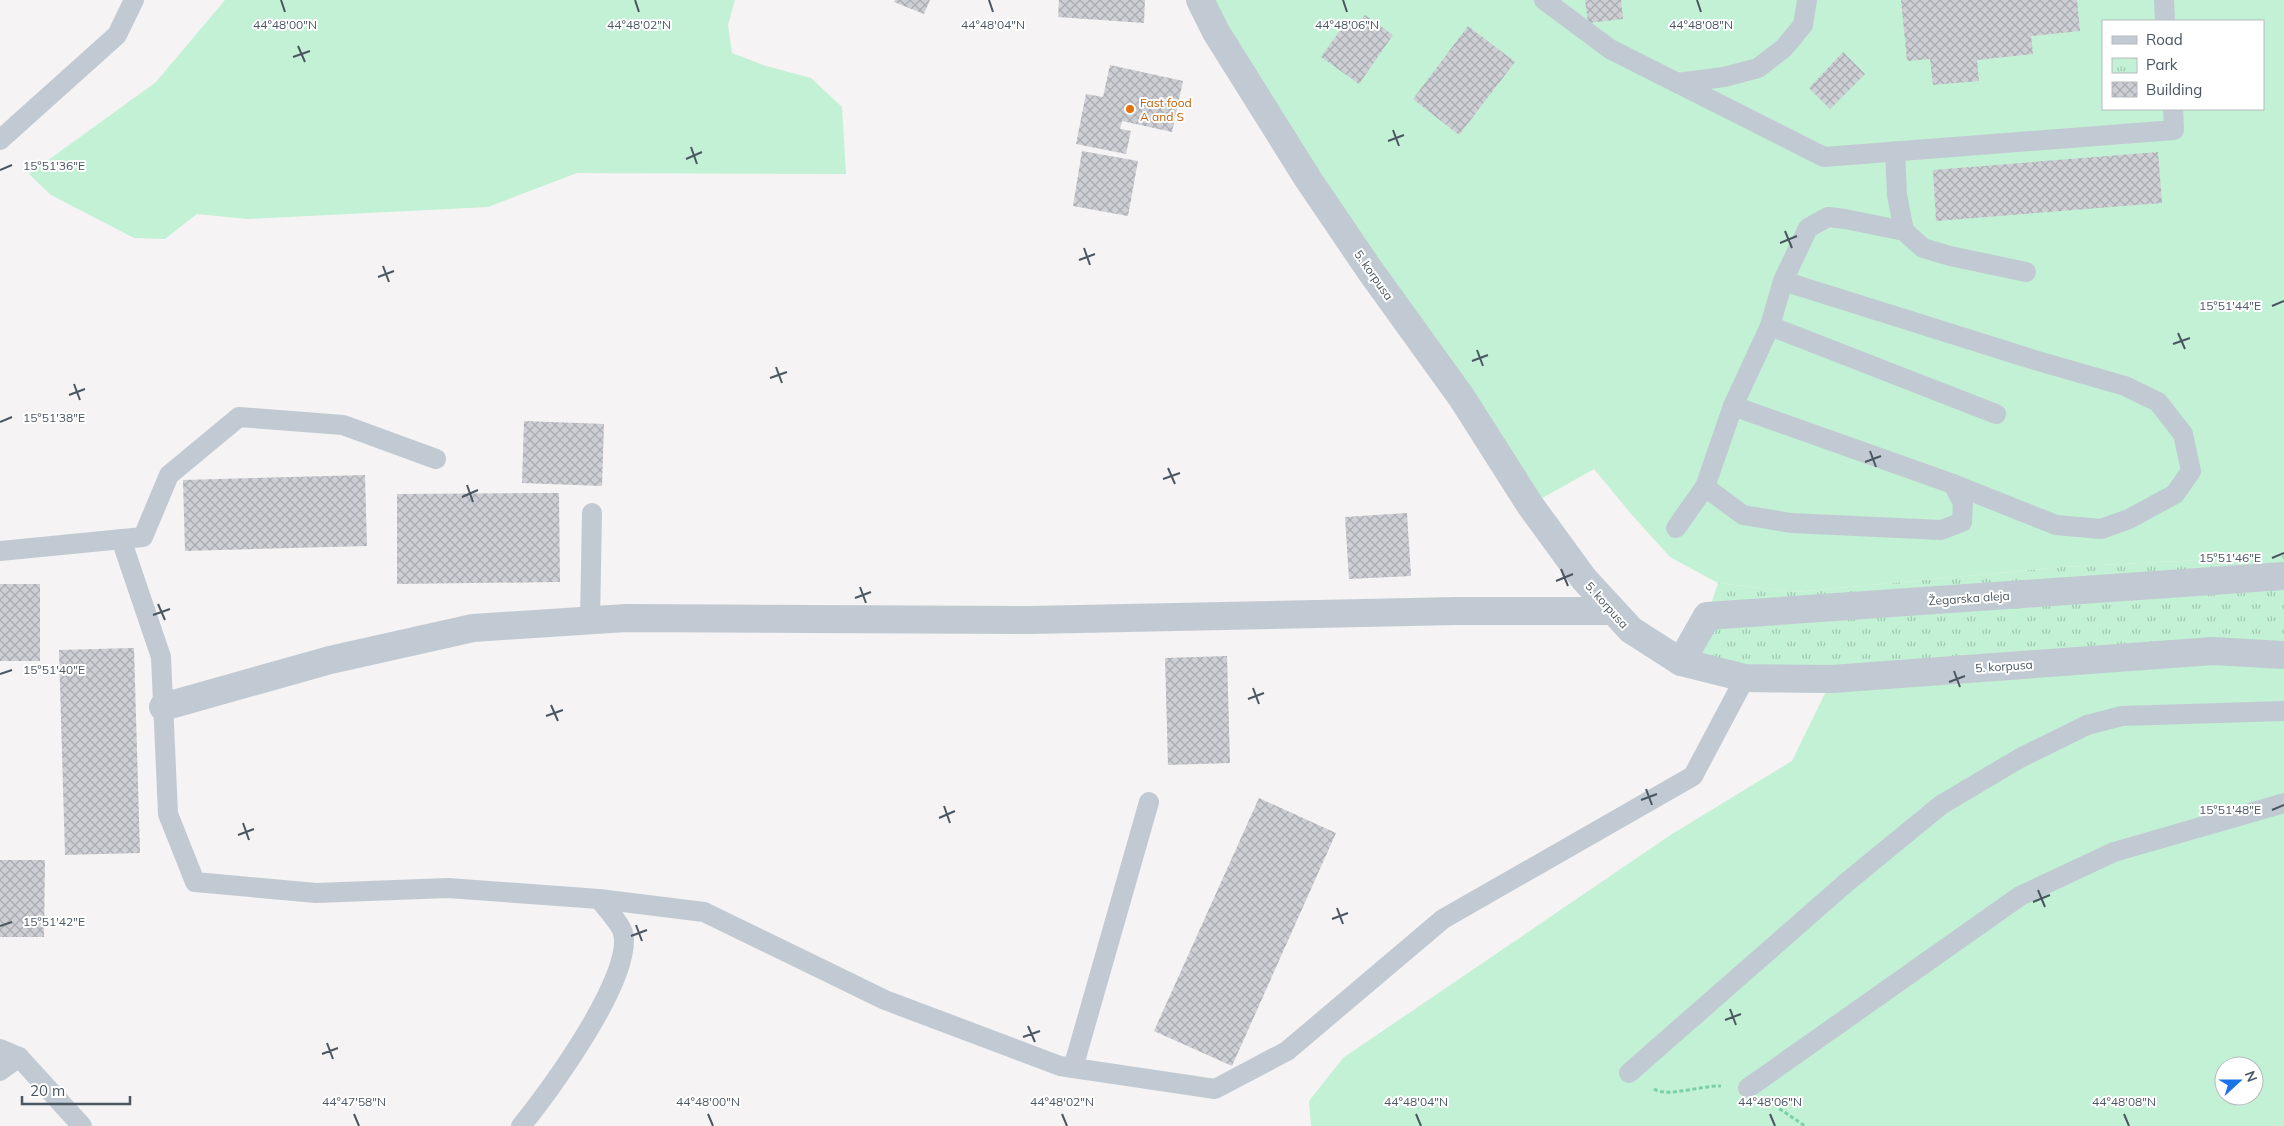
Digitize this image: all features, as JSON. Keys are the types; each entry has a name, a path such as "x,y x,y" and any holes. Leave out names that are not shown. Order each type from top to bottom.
{"street":[{"name":"5. korpusa","path":"1200,0 1216,32 1263,108 1363,260 1462,398 1530,505 1584,579 1612,611 1631,630 1680,662 1745,678 1832,679 2213,652 2284,655"},
{"name":"Žegarska aleja","path":"1680,662 1707,616 2284,576"},
{"path":"163,707 330,660 473,628 590,620 626,618 1032,620 1456,611 1612,611"}],"lane":[{"path":"0,140 117,35 134,0"},
{"path":"1544,0 1610,49 1824,156 2174,130 2173,110"},
{"path":"1677,83 1724,77 1758,68 1784,48 1803,25 1808,0"},
{"path":"2164,0 2165,20"},
{"path":"1895,151 1897,195 1904,231"},
{"path":"1676,528 1704,487 1733,406 1770,326 1783,281 1808,228 1828,217 1846,219 1904,231 1923,248 1950,256 2026,272"},
{"path":"1733,406 1953,484 2056,525 2101,528 2129,519 2176,494 2192,471 2183,434 2173,421 2158,402 2125,386 2038,361 1783,281"},
{"path":"1770,326 1996,414"},
{"path":"0,551 143,537 169,475 239,417 343,425 436,459"},
{"path":"1704,487 1743,515 1791,523 1941,530 1962,522 1963,503 1953,484"},
{"path":"590,620 592,513"},
{"path":"121,539 161,656 168,814 195,882 316,893 448,888 599,899 704,912 884,1000 1060,1066 1215,1089 1287,1051 1443,919 1692,776 1745,678"},
{"path":"1629,1072 1847,882 1941,805 2020,758 2087,725 2122,716 2284,711"},
{"path":"1073,1068 1149,802"},
{"path":"1748,1088 2020,896 2114,852 2284,802"},
{"path":"521,1126 586,1036 622,963 623,932 599,899"},
{"path":"0,1049 19,1057 82,1126"},
{"path":"0,1071 19,1057"}],"green space":[{"path":"225,0 735,0 728,25 732,53 766,66 811,78 842,107 846,174 577,173 488,207 248,219 197,214 165,239 134,238 51,195 29,174 156,82"},
{"path":"1200,0 2284,0 2284,553 2236,558 2063,567 1796,592 1718,583 1670,557 1594,469 1530,505"},
{"path":"2284,553 2284,655 1831,679 1681,662 1707,616 1718,583 1796,592 2063,567 2236,558"},
{"path":"2284,655 2284,1126 1311,1126 1309,1101 1343,1058 1672,834 1792,761 1832,679"}],"building":[{"path":"895,0 930,0 924,14 894,2"},
{"path":"1059,0 1145,0 1144,23 1058,17"},
{"path":"1585,0 1621,0 1623,19 1588,23"},
{"path":"1901,0 2077,0 2080,31 2031,36 2033,54 1977,60 1979,81 1933,85 1930,59 1907,61"},
{"path":"1365,15 1393,35 1359,84 1321,57 1346,22 1355,29"},
{"path":"1468,26 1515,62 1459,135 1413,99"},
{"path":"1843,52 1865,74 1830,109 1809,88"},
{"name":"Fast food A and S","path":"1110,65 1183,81 1172,132 1122,121 1120,129 1131,131 1126,154 1076,144 1086,94 1103,97"},
{"path":"1082,151 1138,161 1128,216 1073,206"},
{"path":"2158,152 2162,203 1936,221 1933,170"},
{"path":"524,421 604,424 602,486 522,483"},
{"path":"365,475 367,546 185,551 183,480"},
{"path":"559,493 560,582 397,584 397,494"},
{"path":"1407,513 1411,576 1349,579 1345,517"},
{"path":"0,584 40,584 40,661 0,661"},
{"path":"134,648 140,853 65,855 59,650"},
{"path":"1227,656 1230,763 1168,765 1165,658"},
{"path":"1259,798 1336,833 1232,1066 1154,1031"},
{"path":"0,860 45,860 44,937 0,937"}],"place":[{"name":"Fast food A and S","path":"1130,109"}]}
